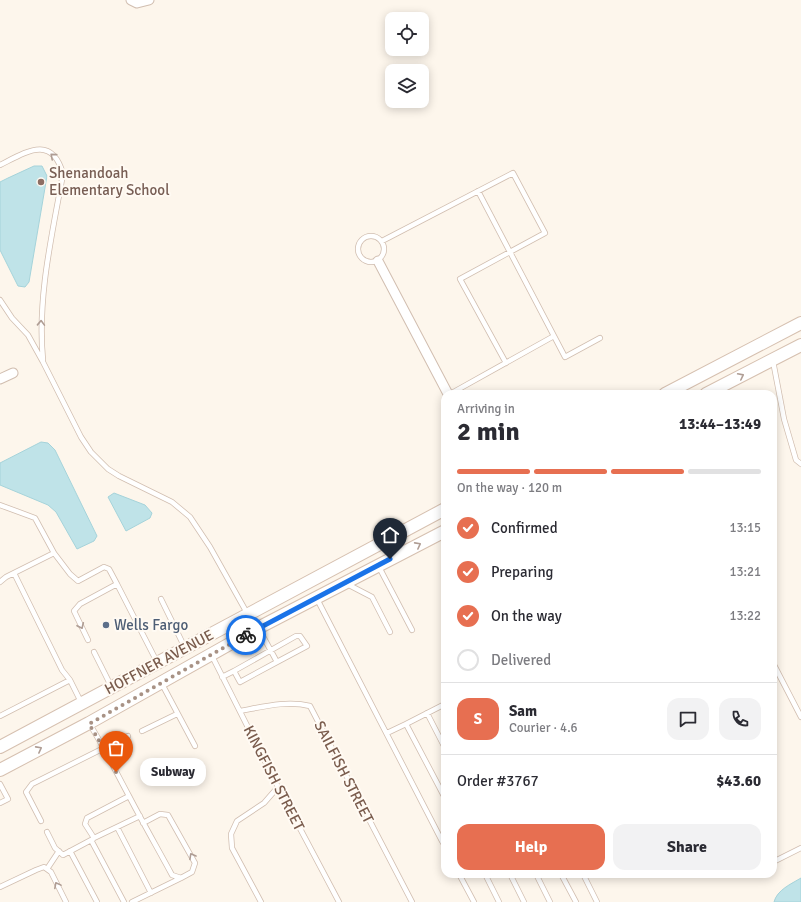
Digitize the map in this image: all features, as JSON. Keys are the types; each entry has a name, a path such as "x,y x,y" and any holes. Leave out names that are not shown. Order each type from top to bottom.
{"main road":[{"path":"673,390 801,323"},
{"path":"689,390 747,360 759,344"},
{"path":"714,390 801,345"},
{"name":"HOFFNER AVENUE","path":"0,747 441,511"},
{"name":"HOFFNER AVENUE","path":"0,770 89,724 258,628 441,532"},
{"path":"258,628 264,613 334,575 347,561"},
{"path":"211,654 218,644 238,633 247,623 248,614"}],"street":[{"path":"131,0 137,3 149,0"},
{"path":"378,260 447,390"},
{"path":"0,379 13,372"}],"lane":[{"path":"0,165 31,150 43,149 53,154 60,162 63,174 42,301 41,337 43,362"},
{"path":"382,241 513,173 545,233 460,279 506,363"},
{"path":"478,191 565,357 600,338"},
{"path":"366,236 375,236 382,241 384,250 383,254 378,260 369,262 365,261 358,255 359,242 366,236"},
{"path":"0,300 12,318 28,336 43,362 77,431 91,452 108,469 172,502 190,517 210,547 248,614"},
{"path":"456,390 554,336"},
{"path":"773,359 784,419 796,460 801,464"},
{"path":"0,504 35,518 54,553 70,574 78,581 104,567 109,569 157,662"},
{"path":"0,582 6,577 54,553"},
{"path":"378,565 412,630"},
{"path":"14,573 62,670 70,680 82,703"},
{"path":"345,583 372,597 390,632"},
{"path":"88,640 74,611 80,604 117,584"},
{"path":"316,597 441,834"},
{"path":"160,599 185,648"},
{"path":"258,628 277,662"},
{"path":"222,677 296,636 300,636 307,646 240,682 234,671"},
{"path":"94,652 112,687"},
{"name":"KINGFISH STREET","path":"211,654 278,787 339,902"},
{"path":"777,671 801,717"},
{"path":"0,716 70,680"},
{"path":"161,682 195,746"},
{"name":"SAILFISH STREET","path":"240,711 287,703 299,703 310,706 412,902"},
{"path":"387,734 441,706"},
{"path":"427,713 441,740"},
{"path":"142,731 177,714"},
{"path":"89,724 172,875 180,878"},
{"path":"406,724 441,790"},
{"path":"42,821 26,792 32,784 128,736"},
{"path":"0,784 8,799 0,803"},
{"path":"260,902 232,848 231,834 237,821 264,803 278,787"},
{"path":"124,902 86,824 87,818 129,796"},
{"path":"132,902 192,872 195,863 168,815 160,814 143,823"},
{"path":"47,832 55,848 63,855 140,816"},
{"path":"117,827 151,893"},
{"path":"777,860 801,848"},
{"path":"47,869 59,851"},
{"path":"70,851 97,902"},
{"path":"0,887 44,867 51,872 66,902"},
{"path":"461,878 474,902"},
{"path":"487,878 499,902"},
{"path":"512,878 524,902"},
{"path":"538,878 550,902"},
{"path":"563,878 576,902"},
{"path":"585,878 597,902"}],"water":[{"path":"34,166 42,166 47,176 29,282 25,287 18,286 0,250 0,182"},
{"path":"41,442 48,443 55,450 97,536 94,541 77,549 56,512 48,505 0,485 0,463"},
{"path":"114,493 145,505 152,513 150,518 126,531 108,497"},
{"path":"801,878 801,902 774,902 781,891"}],"way so far":[{"path":"116,772 89,724 246,635"}],"place":[{"name":"Shenandoah Elementary School","path":"41,182"},
{"name":"Wells Fargo","path":"106,625"},
{"name":"Subway","path":"116,772"}],"route":[{"path":"246,635 390,559"}]}
